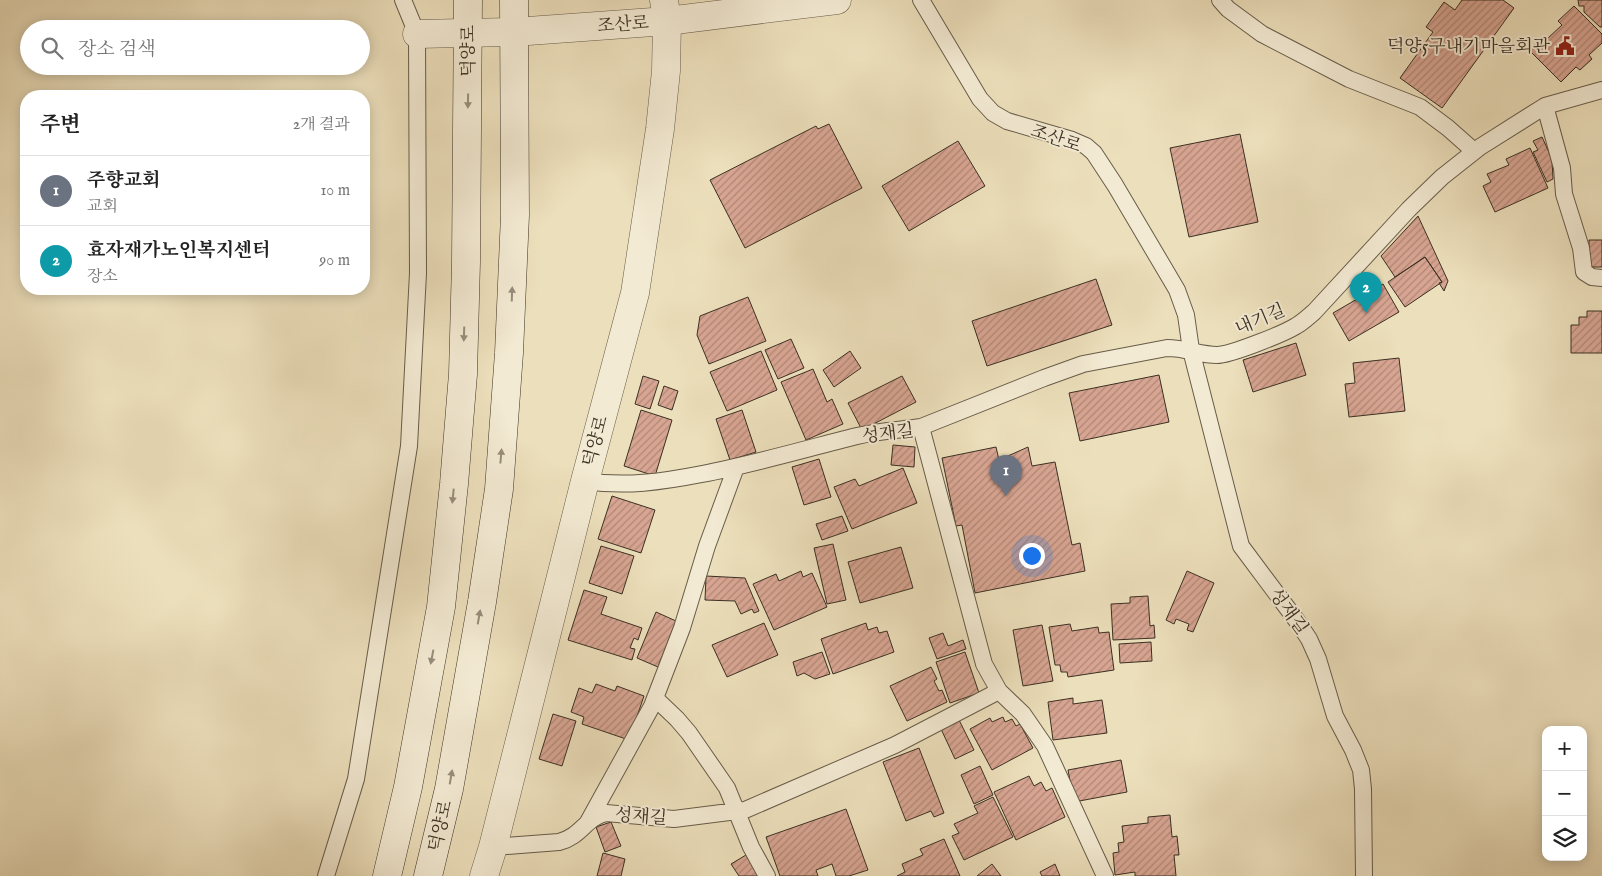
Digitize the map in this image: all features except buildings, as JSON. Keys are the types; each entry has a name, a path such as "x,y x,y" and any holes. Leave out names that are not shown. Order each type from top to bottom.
{"main road":[{"name":"덕양로","path":"387,876 408,787 441,607 454,484 463,374 468,0"},
{"name":"덕양로","path":"428,876 448,789 482,602 498,489 509,353 515,215 514,0"},
{"name":"조산로","path":"417,34 514,32 665,11 837,0"},
{"name":"덕양로","path":"484,876 635,293 660,130 666,71 665,11"},
{"path":"492,847 498,876"}],"lane":[{"path":"326,876 356,780 409,446 418,273 417,34 403,0"},
{"name":"조산로","path":"921,0 980,99 993,113 1017,125 1072,140 1086,146 1094,153 1116,185 1177,290 1186,315 1191,350"},
{"path":"1220,0 1246,24 1262,34 1349,79 1420,108 1448,128 1474,151"},
{"name":"내기길","path":"921,427 1083,364 1158,349 1179,348 1204,354 1226,354 1296,326 1314,312 1408,209 1442,177 1474,151 1545,106 1602,90"},
{"path":"1545,106 1562,168 1564,194 1581,248 1584,272 1592,277 1602,278"},
{"name":"성재길","path":"1191,350 1242,546 1309,638 1318,659 1335,716 1353,750 1360,770 1363,789 1364,876"},
{"name":"성재길","path":"585,481 625,485 650,483 736,467 859,436 921,427 984,664 999,691 1023,714 1045,746 1105,876"},
{"path":"587,823 655,698 682,628 707,546 736,467"},
{"name":"성재길","path":"492,847 558,842 569,839 597,816 606,814 674,819 745,810 895,745 999,691"},
{"path":"655,698 677,719 727,788 751,847 767,876"}],"place":[{"name":"덕양5구내기마을회관","path":"1565,46"},
{"name":"효자재가노인복지센터","path":"1366,313"},
{"name":"주향교회","path":"1006,496"}]}
